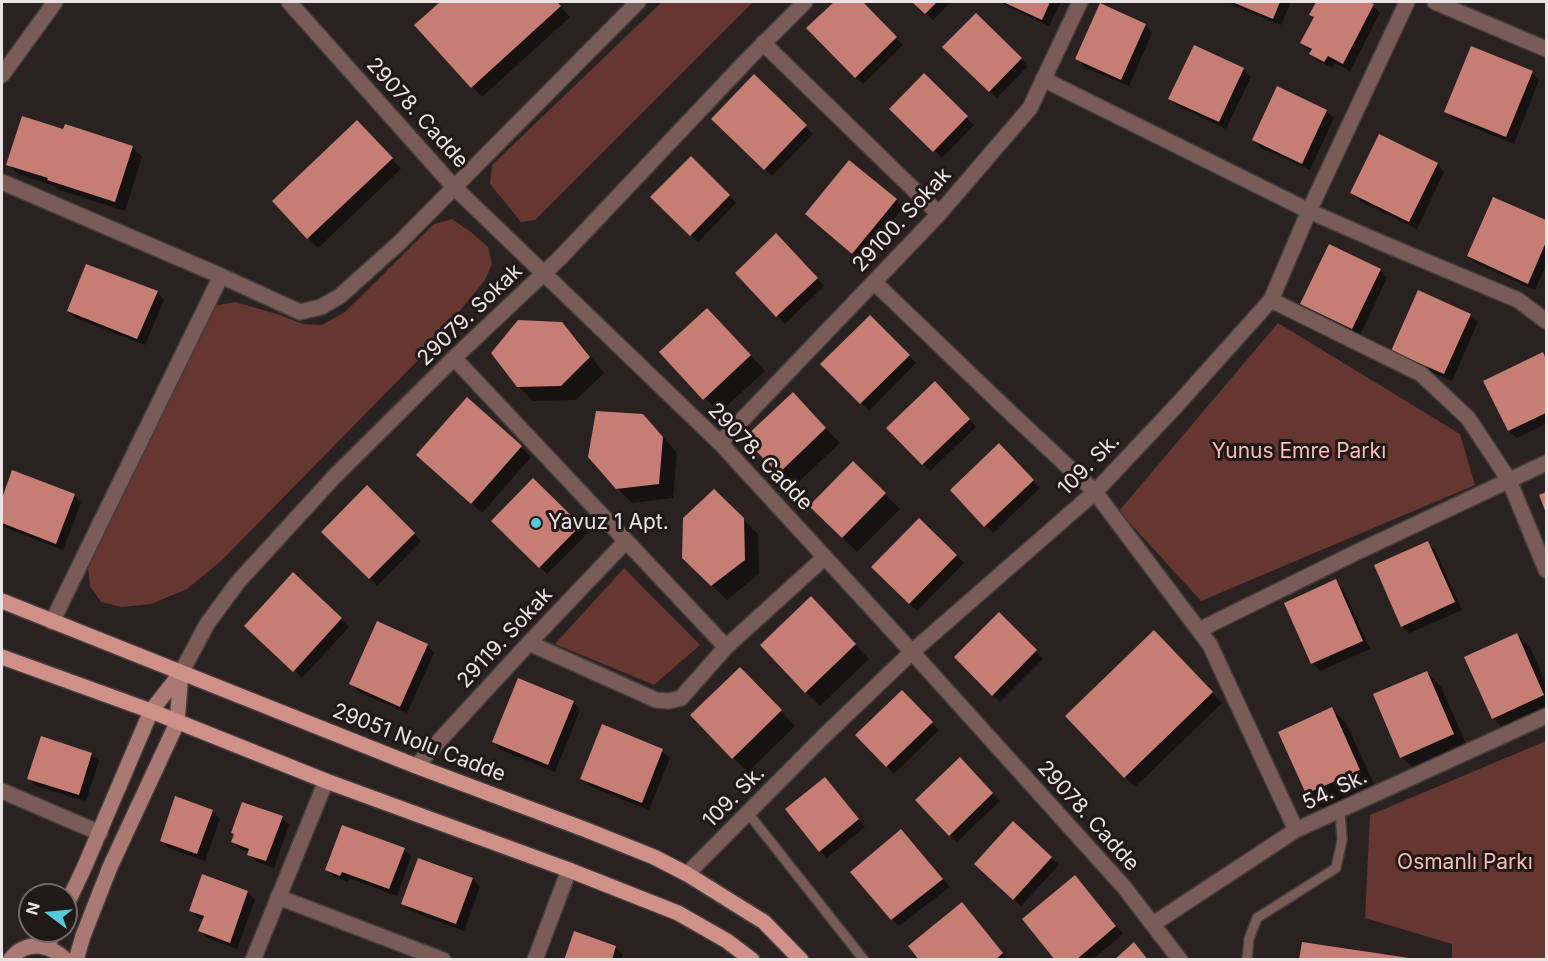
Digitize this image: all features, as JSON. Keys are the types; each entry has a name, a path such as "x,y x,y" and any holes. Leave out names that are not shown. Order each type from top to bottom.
{"main road":[{"name":"29051 Nolu Cadde","path":"2,602 416,766 594,832 654,857 687,874 764,922 801,960"},
{"path":"2,657 151,711 326,782 569,870 678,913 727,941 752,960"}],"street":[{"path":"2,75 56,2"},
{"path":"2,182 300,312 321,307 340,296 399,243 638,2"},
{"name":"29079. Sokak","path":"181,673 207,624 238,582 334,477 454,358 544,274 763,43 805,2"},
{"name":"29100. Sokak","path":"720,443 939,214 1030,108 1080,2"},
{"name":"109. Sk.","path":"687,874 824,736 912,652 1095,492 1271,300 1407,2"},
{"path":"1435,2 1546,49"},
{"name":"29078. Cadde","path":"299,5 454,187 720,443 1124,887 1180,960"},
{"path":"763,43 939,214"},
{"path":"1043,79 1310,211 1518,300 1546,321"},
{"path":"52,622 221,276"},
{"path":"874,282 1095,492 1210,645 1296,830"},
{"path":"1271,300 1421,374 1468,418 1509,480 1546,570"},
{"path":"454,358 726,647"},
{"path":"1199,630 1546,463"},
{"name":"29119. Sokak","path":"416,766 626,541"},
{"path":"529,643 656,700 669,701 681,698 726,647 825,557"},
{"path":"77,883 151,711 181,673"},
{"path":"76,960 83,936 111,867 177,723 181,673"},
{"name":"54. Sk.","path":"1153,924 1296,830 1546,716"},
{"path":"252,960 326,782"},
{"path":"2,791 100,832"},
{"path":"535,960 569,870"},
{"path":"278,897 407,953 442,960"},
{"path":"47,947 49,943"},
{"path":"8,957 35,946 47,947 58,952 66,960"}],"lane":[{"path":"1247,960 1249,939 1257,918 1336,868 1342,840 1340,811"},
{"path":"748,813 864,960"}],"green space":[{"path":"662,2 753,2 535,220 521,222 490,184 492,165"},
{"path":"452,219 488,247 492,264 485,280 427,351 221,561 187,589 151,604 121,607 101,602 90,586 88,568 213,306 235,302 303,324 322,325 345,312 434,224"},
{"name":"Yunus Emre Parkı","path":"1278,323 1460,434 1475,485 1201,601 1119,511"},
{"path":"624,568 700,645 654,685 555,644"},
{"name":"Osmanlı Parkı","path":"1546,741 1546,959 1452,959 1452,944 1365,918 1370,815"}],"building":[{"path":"440,2 557,2 561,6 471,88 414,25"},
{"path":"834,2 863,2 897,37 855,78 806,28"},
{"path":"912,2 937,2 925,14"},
{"path":"1003,2 1050,2 1042,20"},
{"path":"1232,2 1280,2 1273,19"},
{"path":"1316,2 1374,4 1343,64 1328,56 1324,62 1309,54 1312,49 1300,43 1314,17 1309,15"},
{"path":"1100,3 1146,24 1121,80 1075,59"},
{"path":"976,13 1022,58 989,92 942,47"},
{"path":"1194,45 1244,68 1219,122 1168,99"},
{"path":"1471,46 1533,71 1506,137 1444,112"},
{"path":"924,73 968,116 933,152 889,109"},
{"path":"754,74 807,125 764,170 711,119"},
{"path":"1277,86 1327,110 1302,164 1252,140"},
{"path":"22,116 63,129 65,124 133,146 115,202 6,165"},
{"path":"357,120 393,158 307,239 272,201"},
{"path":"1379,134 1438,163 1409,222 1350,193"},
{"path":"691,156 730,195 690,236 650,197"},
{"path":"849,160 897,199 852,254 805,214"},
{"path":"1493,197 1546,220 1546,242 1528,284 1467,256"},
{"path":"776,233 818,278 776,317 735,273"},
{"path":"1329,244 1381,269 1352,329 1300,304"},
{"path":"86,264 158,291 137,339 67,311"},
{"path":"1418,290 1471,314 1444,374 1391,351"},
{"path":"707,308 751,355 703,400 659,352"},
{"path":"870,315 910,355 860,404 820,364"},
{"path":"518,320 562,322 590,357 561,386 517,387 491,353"},
{"path":"1543,352 1546,359 1546,413 1508,431 1483,381"},
{"path":"935,381 970,419 922,465 886,428"},
{"path":"793,392 826,428 778,474 744,438"},
{"path":"467,397 522,446 471,504 416,455"},
{"path":"596,411 643,414 663,437 659,484 616,489 588,457"},
{"path":"999,443 1034,480 984,527 950,490"},
{"path":"853,461 886,493 842,538 809,506"},
{"path":"12,470 75,494 56,544 2,523 2,498"},
{"name":"Yavuz 1 Apt.","path":"533,478 581,525 539,568 491,521"},
{"path":"367,485 415,533 369,579 321,532"},
{"path":"714,489 744,518 745,560 711,586 682,558 683,518"},
{"path":"1546,492 1546,513 1539,495"},
{"path":"919,518 957,555 909,604 871,567"},
{"path":"1428,541 1455,602 1401,627 1374,565"},
{"path":"293,572 342,618 293,672 244,626"},
{"path":"1336,579 1363,641 1311,664 1284,603"},
{"path":"811,596 856,644 805,693 760,645"},
{"path":"999,612 1037,650 992,696 954,657"},
{"path":"377,621 428,644 400,707 349,684"},
{"path":"1154,630 1213,692 1124,778 1065,716"},
{"path":"1517,633 1544,695 1492,719 1464,657"},
{"path":"740,667 782,710 732,759 690,715"},
{"path":"1427,671 1454,734 1400,758 1373,694"},
{"path":"518,678 574,701 548,765 492,742"},
{"path":"902,690 933,722 886,767 855,735"},
{"path":"1332,707 1360,770 1306,794 1278,732"},
{"path":"602,724 663,749 642,803 580,779"},
{"path":"41,736 92,753 79,795 27,779"},
{"path":"960,757 993,793 949,836 915,800"},
{"path":"825,777 859,819 819,852 785,809"},
{"path":"175,796 213,810 197,854 160,841"},
{"path":"242,802 283,816 266,861 247,855 249,849 231,842 234,834 231,833"},
{"path":"1013,821 1052,857 1013,900 974,864"},
{"path":"342,825 405,848 389,889 342,872 340,876 325,870"},
{"path":"901,829 943,879 891,920 850,872"},
{"path":"418,858 473,878 456,924 401,904"},
{"path":"202,874 248,891 230,943 198,931 204,916 189,911"},
{"path":"1075,875 1116,926 1076,960 1055,960 1022,919"},
{"path":"962,902 1003,953 995,960 919,960 908,946"},
{"path":"574,931 616,946 612,960 564,960"},
{"path":"1134,942 1148,960 1114,960"},
{"path":"1302,942 1409,958 1409,960 1299,960"}],"place":[{"name":"Yavuz 1 Apt.","path":"536,523"}]}
